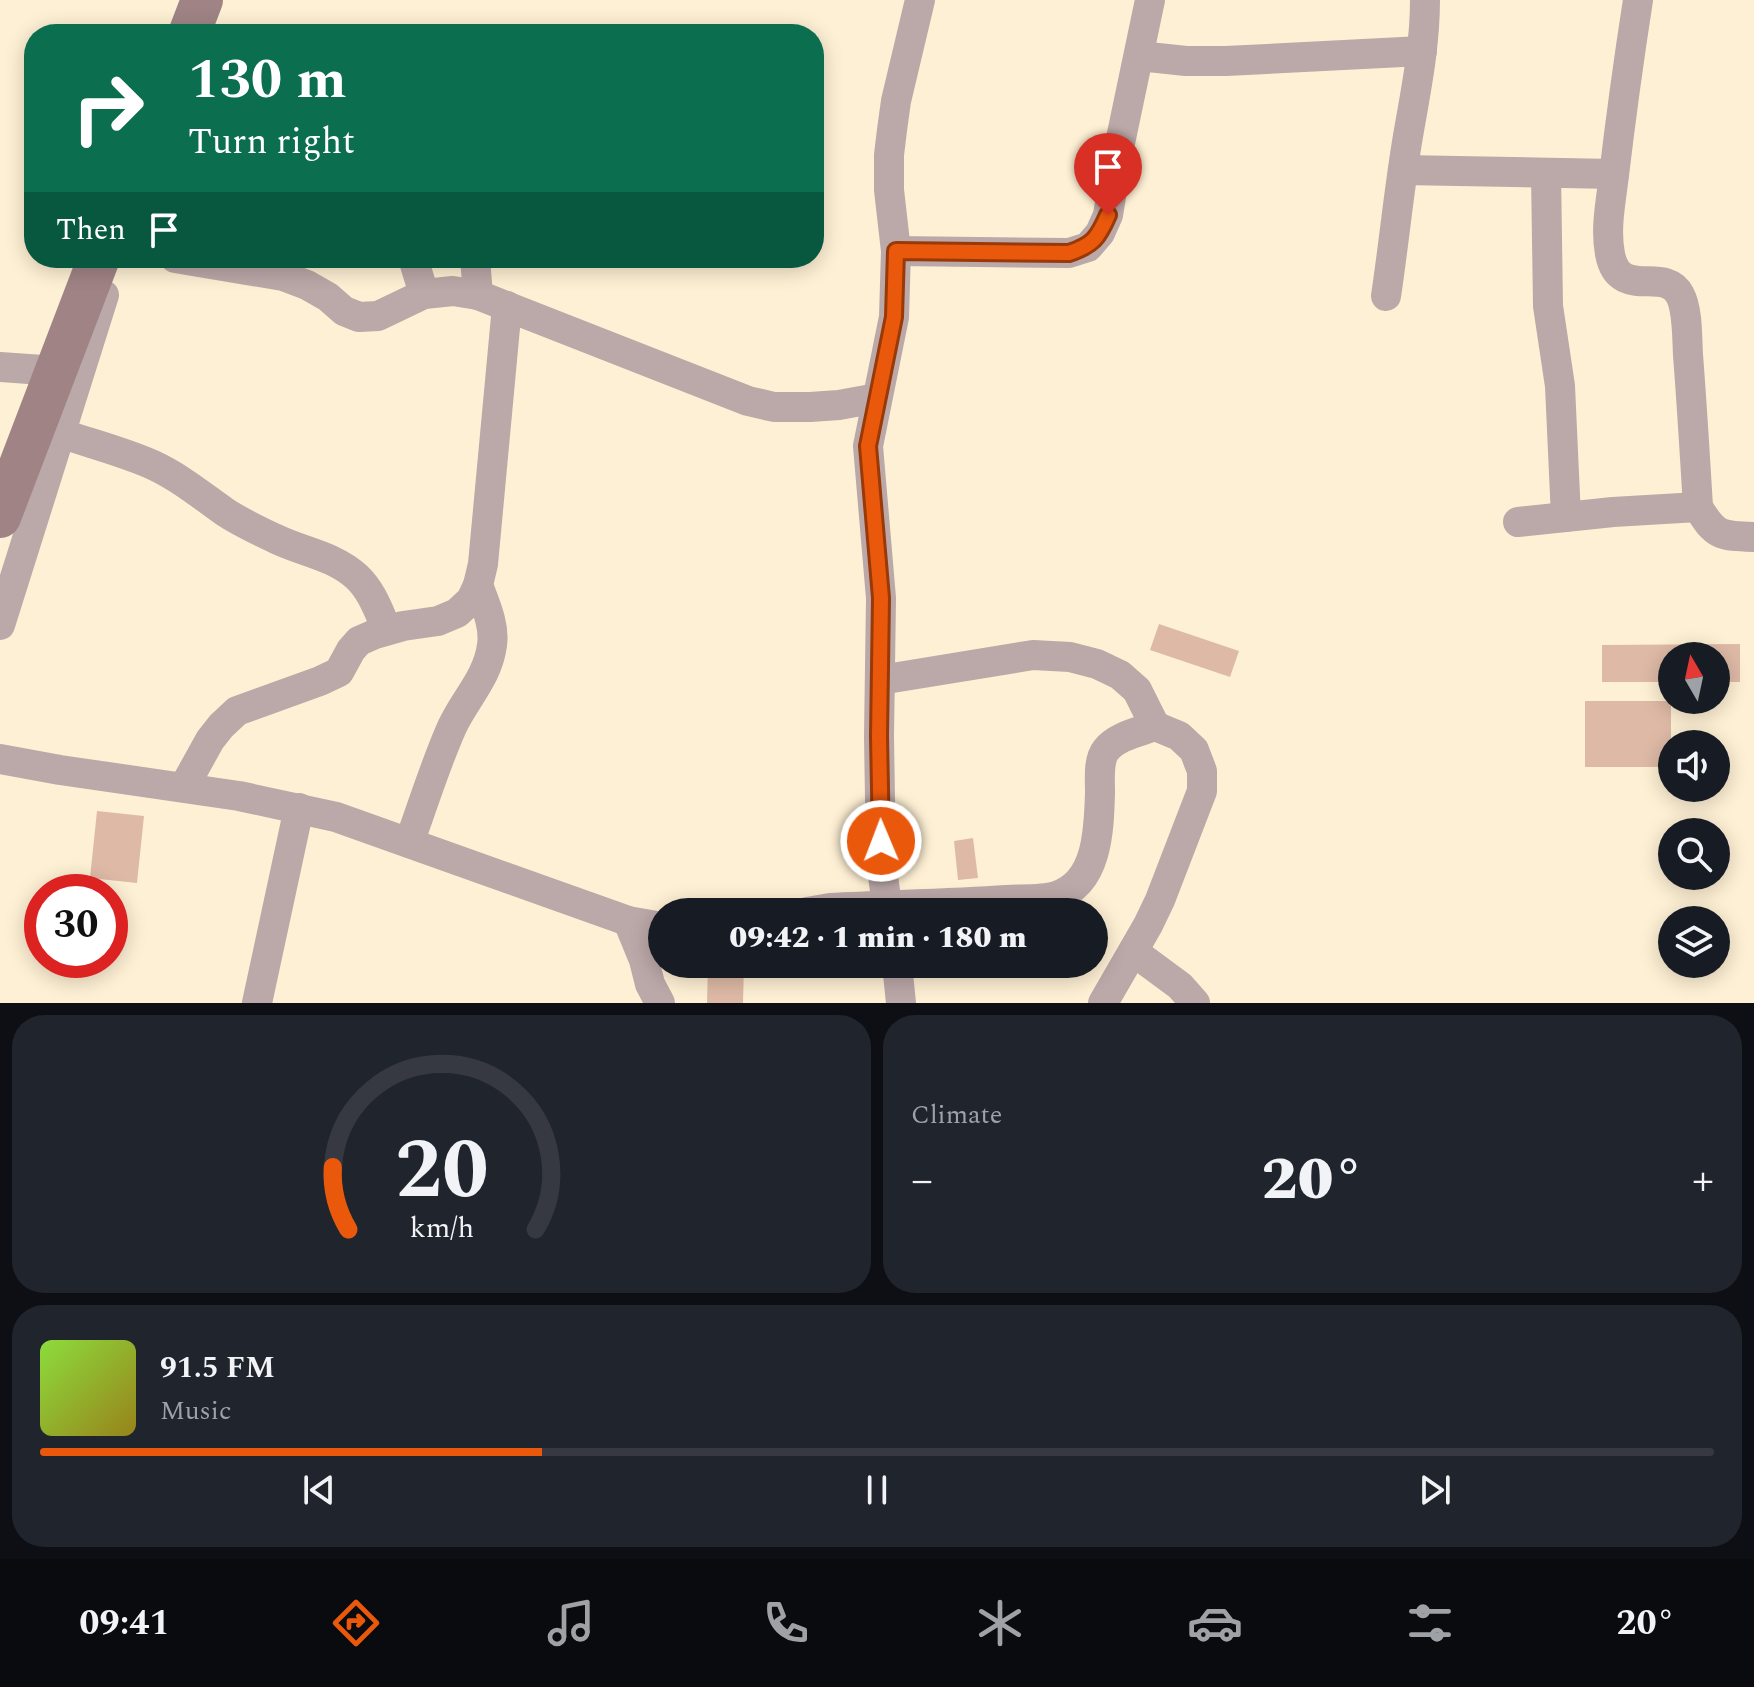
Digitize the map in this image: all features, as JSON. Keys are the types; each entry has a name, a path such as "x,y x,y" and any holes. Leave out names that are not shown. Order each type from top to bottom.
{"main road":[{"path":"0,517 95,268"}],"street":[{"path":"886,898 881,862 881,598 868,446 894,317 896,251 889,190 889,155 896,101 920,0"},
{"path":"896,251 1069,253 1088,247 1100,233 1108,215 1150,0"},
{"path":"1386,296 1422,51 1425,0"},
{"path":"1638,0 1614,174 1608,232 1610,254 1615,270 1625,279 1669,283 1680,294 1686,327 1698,507 1711,528 1722,534 1754,537"},
{"path":"1139,56 1226,61 1422,51"},
{"path":"1403,170 1614,174"},
{"path":"1546,173 1548,306 1560,386 1566,517"},
{"path":"0,625 32,439 100,309 111,268"},
{"path":"235,268 283,276 307,285 344,311 359,317 378,316 424,294 453,291 478,295 748,401 774,407 839,405 877,398"},
{"path":"416,268 424,294"},
{"path":"476,268 478,295"},
{"path":"184,787 210,740 237,711 339,672 359,641 387,630 438,621 457,613 471,600 483,564 507,306"},
{"path":"0,367 57,371"},
{"path":"32,439 152,464 249,526 280,541 334,560 367,588 387,630"},
{"path":"1518,522 1698,507"},
{"path":"409,843 454,722 489,664 493,641 489,615 478,585"},
{"path":"880,680 1033,655 1070,657 1097,664 1120,675 1137,690 1155,726 1179,736 1194,750 1202,771 1202,791 1160,900 1134,952 1103,1003"},
{"path":"1042,898 1056,897 1080,883 1089,867 1095,843 1100,768 1105,751 1122,738 1155,726"},
{"path":"0,759 184,787 336,817 628,921 648,925"},
{"path":"257,1003 299,808"},
{"path":"628,921 650,984 660,1003"},
{"path":"1134,952 1180,986 1195,1003"},
{"path":"900,978 906,1002"}],"building":[{"path":"1159,624 1239,651 1230,677 1150,650"},
{"path":"1730,644 1740,644 1740,682 1730,682"},
{"path":"1602,645 1658,645 1658,682 1602,682"},
{"path":"1585,701 1658,701 1658,714 1671,714 1671,730 1658,730 1658,767 1585,767"},
{"path":"97,811 144,816 137,883 128,882 128,874 90,874"},
{"path":"973,838 978,878 958,880 954,841"},
{"path":"708,978 744,978 743,1003 707,1003"}],"route":[{"path":"881,841 881,598 868,446 894,317 896,251 1069,253 1088,247 1100,233 1108,215"}]}
